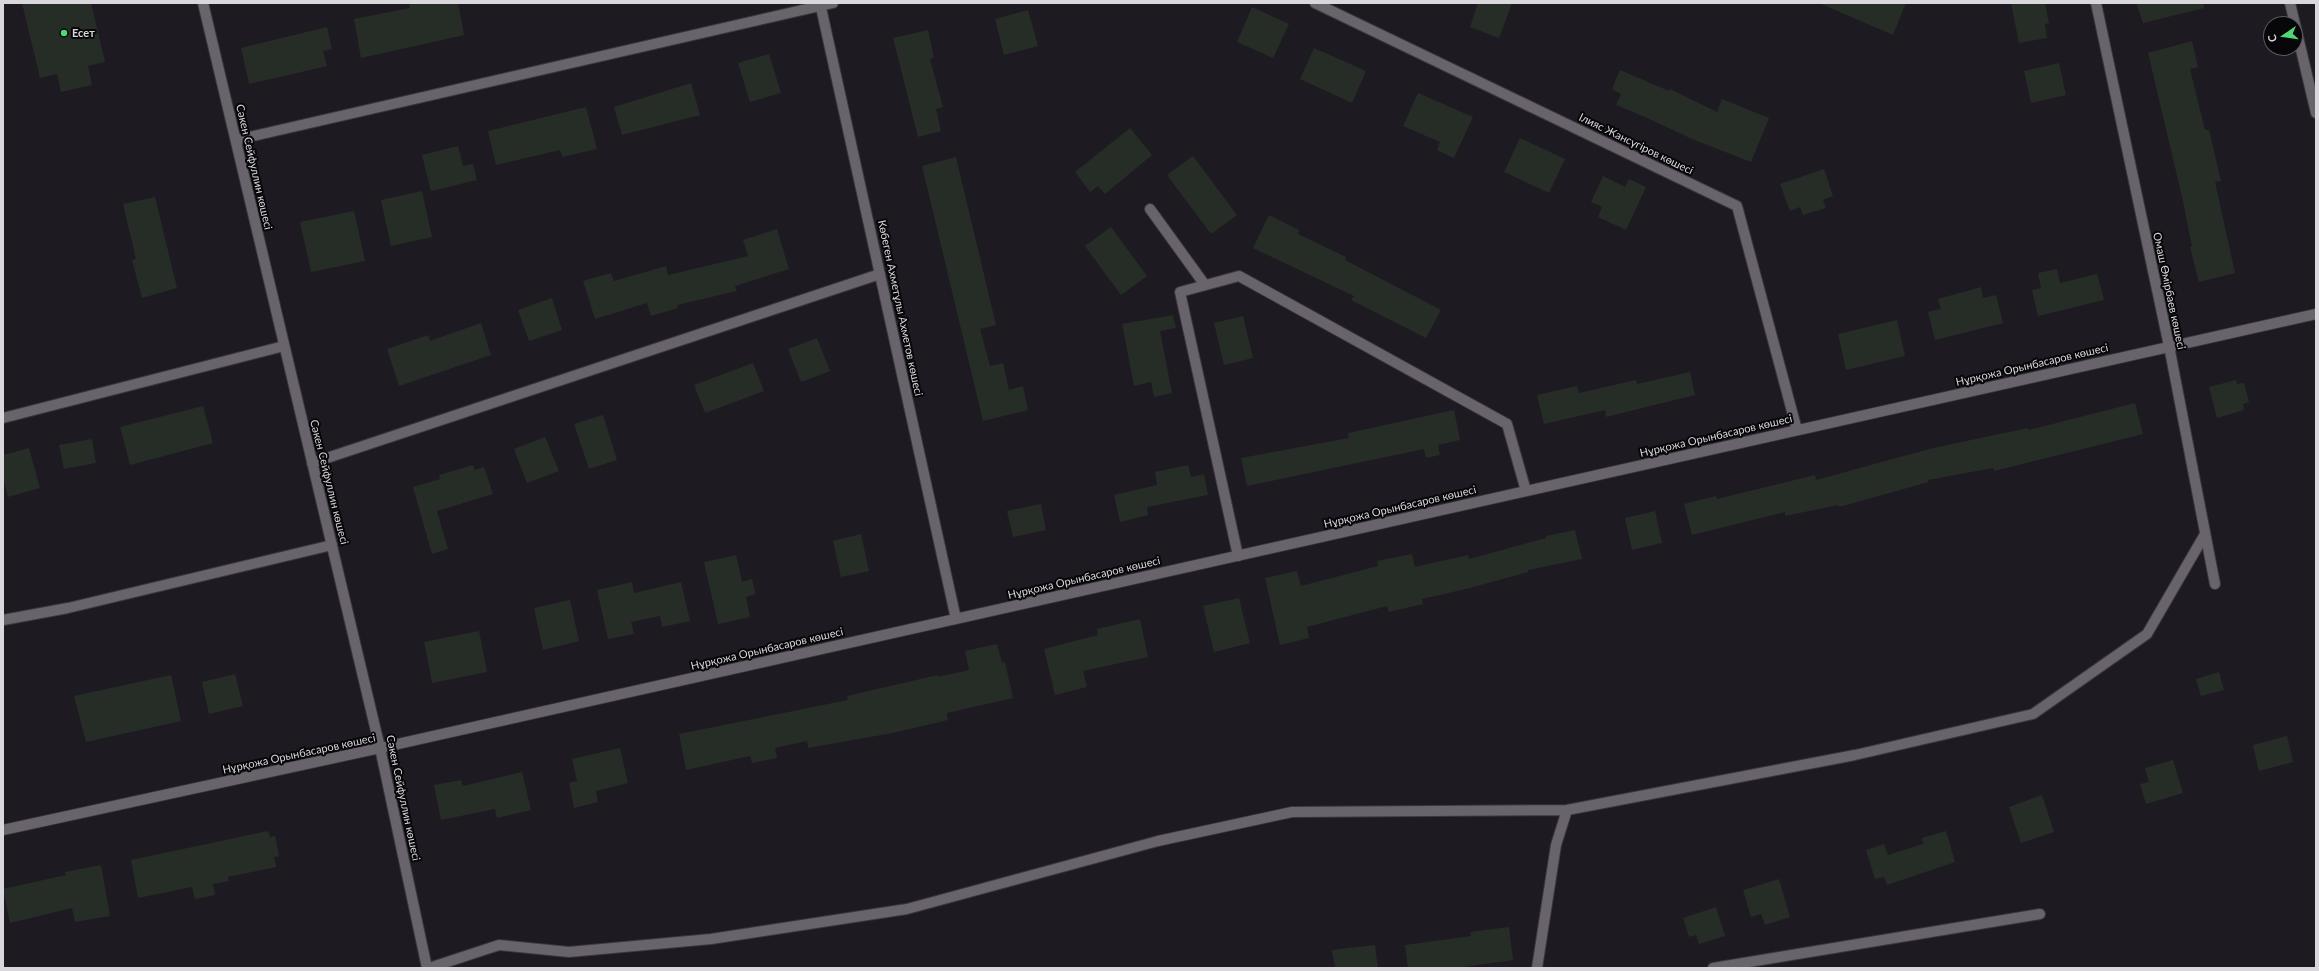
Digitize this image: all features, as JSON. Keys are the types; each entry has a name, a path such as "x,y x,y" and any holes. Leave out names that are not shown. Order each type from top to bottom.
{"street":[{"name":"Сәкен Сейфуллин көшесі","path":"203,3 380,748 428,968"},
{"path":"236,140 820,4 833,3"},
{"name":"Ілияс Жансүгіров көшесі","path":"1315,3 1737,206 1798,430"},
{"name":"Омаш Өмірбаев көшесі","path":"2096,3 2169,346 2215,584"},
{"path":"2290,3 2316,113"},
{"name":"Көбеген Ахметұлы Ахметов көшесі","path":"820,4 956,619"},
{"path":"1150,209 1205,285"},
{"path":"312,463 880,274"},
{"path":"1238,556 1180,292 1239,276 1507,424 1526,491"},
{"name":"Нұрқожа Орынбасаров көшесі","path":"3,830 380,748 2316,314"},
{"path":"3,418 284,346"},
{"path":"428,968 499,945 569,952 711,939 907,909 1158,842 1292,812 1567,810 1855,755 2033,714 2147,634 2205,534"},
{"path":"3,620 68,608 332,545"},
{"path":"1537,968 1556,844 1567,810"},
{"path":"1713,968 1756,964 2040,914"}],"building":[{"name":"Есет","path":"22,3 91,3 105,62 88,66 92,85 61,92 57,74 40,78"},
{"path":"409,3 458,3 464,35 361,58 354,19 410,8"},
{"path":"1478,3 1512,3 1499,38 1470,27"},
{"path":"1819,3 1906,3 1893,35"},
{"path":"2011,3 2045,3 2049,23 2045,24 2047,38 2019,43"},
{"path":"2136,3 2203,3 2204,8 2143,23"},
{"path":"1252,7 1289,24 1273,58 1237,42"},
{"path":"1028,10 1038,46 1004,55 995,19"},
{"path":"327,27 332,49 323,51 327,66 249,84 241,48"},
{"path":"928,30 934,58 930,59 943,107 936,109 941,131 918,137 893,38"},
{"path":"2192,41 2198,67 2190,69 2205,130 2209,130 2221,181 2215,182 2235,273 2199,282 2190,247 2192,247 2183,201 2148,53"},
{"path":"1314,48 1366,71 1352,103 1300,79"},
{"path":"769,54 781,93 750,102 738,63"},
{"path":"2059,63 2066,95 2031,103 2024,71"},
{"path":"1620,70 1669,91 1670,89 1717,112 1722,99 1769,118 1751,162 1692,139 1616,105 1621,94 1612,89"},
{"path":"691,83 700,115 622,135 614,107"},
{"path":"1418,93 1473,117 1454,158 1437,150 1440,142 1403,126"},
{"path":"586,107 597,149 562,157 560,150 496,165 488,131"},
{"path":"1130,128 1152,155 1105,194 1098,186 1090,192 1075,172"},
{"path":"1520,138 1565,159 1549,193 1504,172"},
{"path":"458,146 463,166 473,164 477,180 431,191 422,155"},
{"path":"1193,156 1237,215 1211,234 1167,175"},
{"path":"956,157 996,325 980,329 990,366 1003,363 1009,390 1023,386 1028,410 983,421 922,166"},
{"path":"1824,169 1833,196 1823,200 1826,208 1803,215 1800,207 1790,211 1780,184"},
{"path":"1603,176 1625,187 1629,179 1646,187 1626,230 1598,217 1602,207 1591,202"},
{"path":"422,191 432,237 391,246 381,200"},
{"path":"155,197 177,288 142,298 132,260 136,259 123,204"},
{"path":"354,211 365,261 311,272 300,222"},
{"path":"1269,215 1299,230 1298,234 1346,257 1345,260 1441,310 1426,338 1351,300 1354,296 1253,248"},
{"path":"1111,227 1147,276 1121,295 1085,246"},
{"path":"777,229 789,269 735,286 737,291 677,305 678,308 651,316 647,303 595,319 583,281 611,273 614,281 666,266 668,275 748,256 743,240"},
{"path":"2057,269 2060,283 2097,274 2104,300 2038,316 2032,290 2041,288 2038,273"},
{"path":"1981,287 1983,298 1996,295 2003,323 1935,340 1928,312 1941,309 1938,299"},
{"path":"552,298 562,330 529,341 518,310"},
{"path":"1173,315 1176,328 1160,331 1172,393 1154,397 1151,382 1134,386 1122,324"},
{"path":"1243,316 1253,358 1224,365 1214,323"},
{"path":"1897,320 1905,356 1846,370 1838,334"},
{"path":"481,323 491,355 399,386 387,349 428,335 430,341"},
{"path":"817,338 830,371 801,382 788,349"},
{"path":"753,363 764,391 705,413 694,385"},
{"path":"1690,372 1695,395 1606,417 1605,410 1544,424 1537,395 1577,386 1579,393 1636,380 1637,384"},
{"path":"2236,380 2237,384 2244,383 2249,402 2243,404 2244,410 2217,418 2209,387"},
{"path":"2135,403 2143,434 1994,471 1993,468 1928,480 1929,482 1839,507 1838,505 1785,516 1785,512 1692,535 1684,504 1716,496 1717,499 1815,475 1816,480 1933,448 2028,428 2029,430"},
{"path":"203,406 213,443 130,465 120,427"},
{"path":"1454,410 1460,440 1438,445 1440,455 1426,458 1424,449 1247,486 1241,458 1349,438 1348,433"},
{"path":"603,415 617,460 589,469 574,424"},
{"path":"545,437 559,471 527,483 514,449"},
{"path":"92,439 96,463 64,469 59,445"},
{"path":"29,448 40,488 8,497 3,478 3,455"},
{"path":"473,465 475,470 484,467 493,494 437,511 448,549 432,554 413,487 440,479 439,475"},
{"path":"1188,465 1191,477 1204,474 1208,495 1147,507 1148,515 1120,522 1114,495 1157,485 1155,472"},
{"path":"1041,504 1046,530 1013,537 1007,511"},
{"path":"1655,511 1662,543 1632,550 1625,518"},
{"path":"1575,530 1582,559 1528,570 1528,572 1470,588 1422,599 1423,604 1389,612 1387,606 1307,627 1309,638 1280,645 1265,578 1297,571 1301,586 1378,566 1377,561 1412,554 1415,567 1468,555 1469,559 1546,538 1546,536"},
{"path":"861,534 869,571 841,577 833,541"},
{"path":"736,555 742,582 752,579 756,594 746,597 750,617 718,624 704,562"},
{"path":"632,582 634,593 681,582 690,621 662,627 660,616 631,622 634,634 608,639 597,590"},
{"path":"1239,598 1250,643 1214,652 1203,606"},
{"path":"570,600 579,641 543,650 534,608"},
{"path":"1140,619 1148,657 1083,671 1087,687 1055,695 1044,649 1098,635 1097,629"},
{"path":"479,631 487,672 432,683 424,642"},
{"path":"997,644 1002,663 1005,662 1013,698 947,713 948,720 893,733 808,748 807,741 775,748 777,758 752,763 750,756 686,770 679,734 848,700 847,696 938,675 938,677 969,670 965,651"},
{"path":"2219,672 2224,690 2201,696 2196,679"},
{"path":"235,674 243,706 209,714 202,682"},
{"path":"171,675 181,721 86,742 74,696"},
{"path":"2287,736 2293,762 2259,771 2253,745"},
{"path":"620,748 628,783 596,791 598,802 574,808 569,783 577,781 572,759"},
{"path":"2173,760 2183,793 2146,804 2140,784 2149,782 2145,768"},
{"path":"522,772 531,810 497,818 495,809 441,820 434,785 461,780 463,786"},
{"path":"2042,795 2054,832 2021,843 2009,807"},
{"path":"268,831 270,837 275,836 279,856 274,857 276,867 228,877 229,881 213,884 215,895 195,899 192,887 138,898 131,860"},
{"path":"1946,831 1955,862 1887,885 1884,877 1875,879 1866,850 1884,844 1888,855 1923,844 1922,838"},
{"path":"101,865 110,916 75,922 72,908 10,923 3,889 66,875 65,872"},
{"path":"1779,879 1790,917 1765,925 1761,914 1751,917 1743,890"},
{"path":"1716,907 1725,936 1699,944 1696,935 1689,937 1683,918"},
{"path":"1509,927 1513,960 1456,968 1408,968 1405,945 1471,936 1470,932"},
{"path":"1375,945 1378,968 1335,968 1332,950"}],"place":[{"name":"Есет","path":"64,33"}]}
